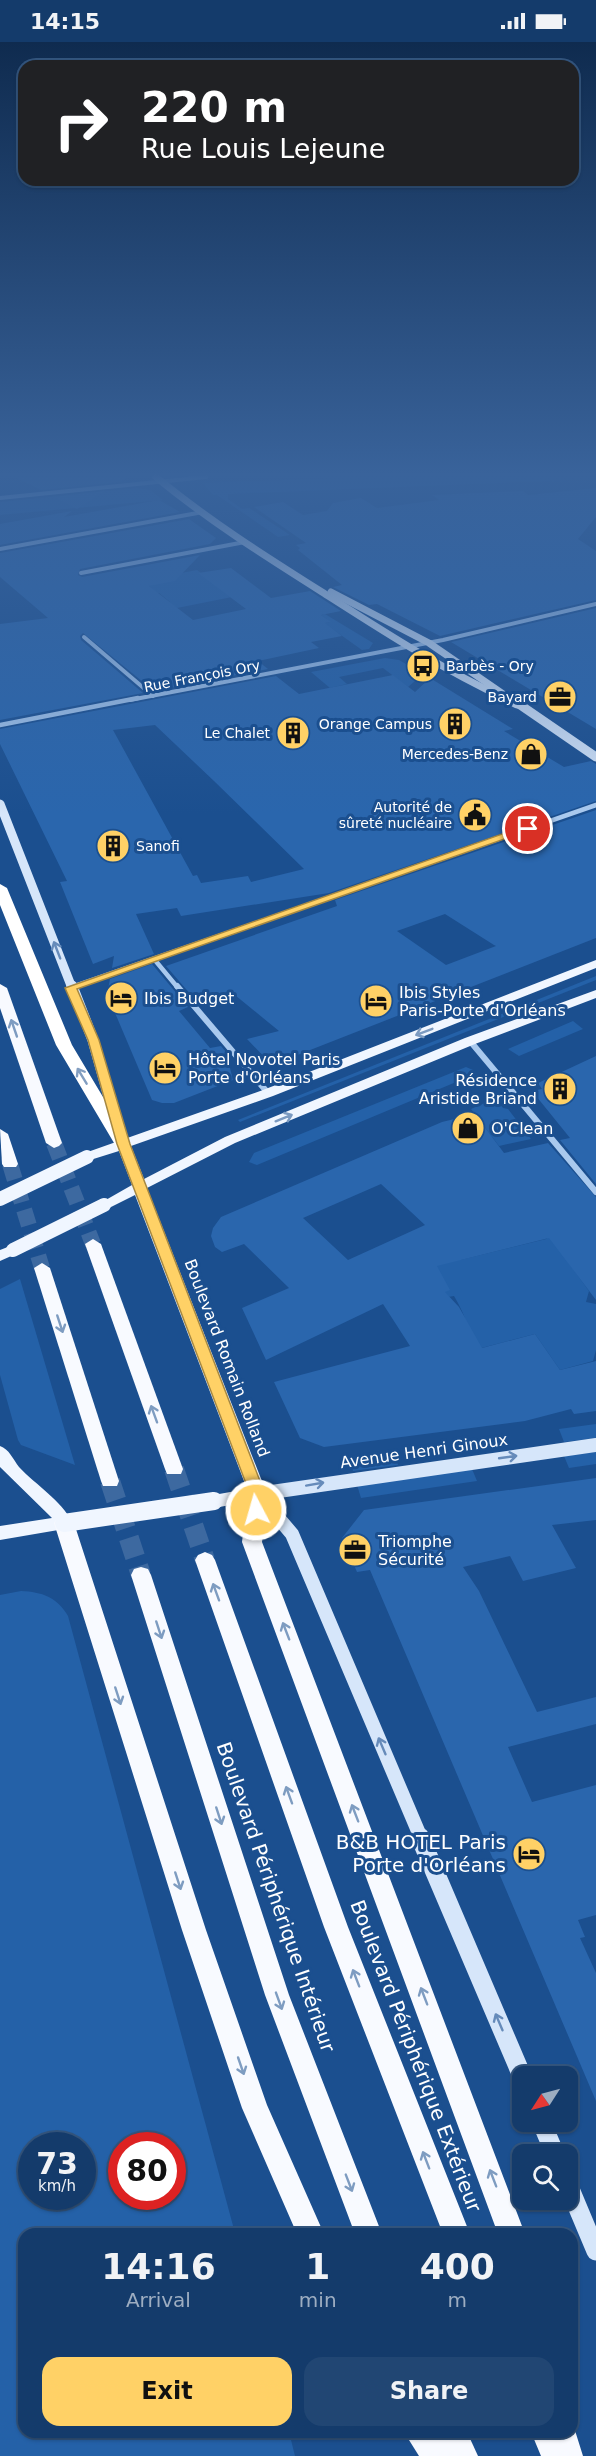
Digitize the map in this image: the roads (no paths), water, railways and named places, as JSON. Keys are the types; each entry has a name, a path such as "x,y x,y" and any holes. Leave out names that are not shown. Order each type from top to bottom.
{"highway":[{"path":"0,888 64,1045 123,1144"},
{"path":"0,988 54,1143"},
{"path":"0,1134 10,1164"},
{"path":"93,1244 174,1470"},
{"path":"42,1268 110,1481"},
{"path":"258,1494 252,1542 510,2228"},
{"path":"64,1523 194,1930 251,2097 308,2228"},
{"name":"Boulevard Périphérique Extérieur","path":"205,1560 336,1927 455,2228"},
{"name":"Boulevard Périphérique Intérieur","path":"141,1575 277,1995 367,2228"},
{"path":"424,2438 437,2456"},
{"path":"455,2438 463,2456"},
{"path":"548,2438 556,2456"},
{"path":"564,2438 568,2456"}],"main road":[{"path":"318,590 468,683 517,704"},
{"path":"324,590 429,643 596,757"},
{"name":"Boulevard Romain Rolland","path":"0,804 93,1040 123,1144 258,1494 292,1534 518,2066"},
{"path":"0,1199 87,1157 268,1093 596,964"},
{"path":"7,1253 230,1140 470,1041 596,994"},
{"name":"Avenue Henri Ginoux","path":"258,1494 348,1479 596,1445"},
{"path":"0,1452 24,1480 51,1504 64,1523"},
{"path":"0,1533 258,1494"},
{"path":"578,2208 596,2251"}],"street":[{"name":"Rue François Ory","path":"0,726 429,643 596,604"},
{"path":"84,637 153,696"},
{"path":"71,988 596,805"},
{"path":"154,959 268,1093"},
{"path":"470,1041 596,1192"}],"tunnel":[{"path":"54,1143 93,1244"},
{"path":"10,1164 42,1268"},
{"path":"174,1469 205,1560"},
{"path":"110,1481 141,1575"}],"place":[{"name":"Barbès - Ory","path":"423,666"},
{"name":"Bayard","path":"560,697"},
{"name":"Orange Campus","path":"455,724"},
{"name":"Le Chalet","path":"293,733"},
{"name":"Mercedes-Benz","path":"531,754"},
{"name":"Autorité de sûreté nucléaire","path":"475,815"},
{"name":"Sanofi","path":"113,846"},
{"name":"Ibis Budget","path":"121,998"},
{"name":"Ibis Styles Paris-Porte d'Orléans","path":"376,1001"},
{"name":"Hôtel Novotel Paris Porte d'Orléans","path":"165,1068"},
{"name":"Résidence Aristide Briand","path":"560,1089"},
{"name":"O'Clean","path":"468,1128"},
{"name":"Triomphe Sécurité","path":"355,1550"},
{"name":"B&B HOTEL Paris Porte d'Orléans","path":"529,1854"}]}
